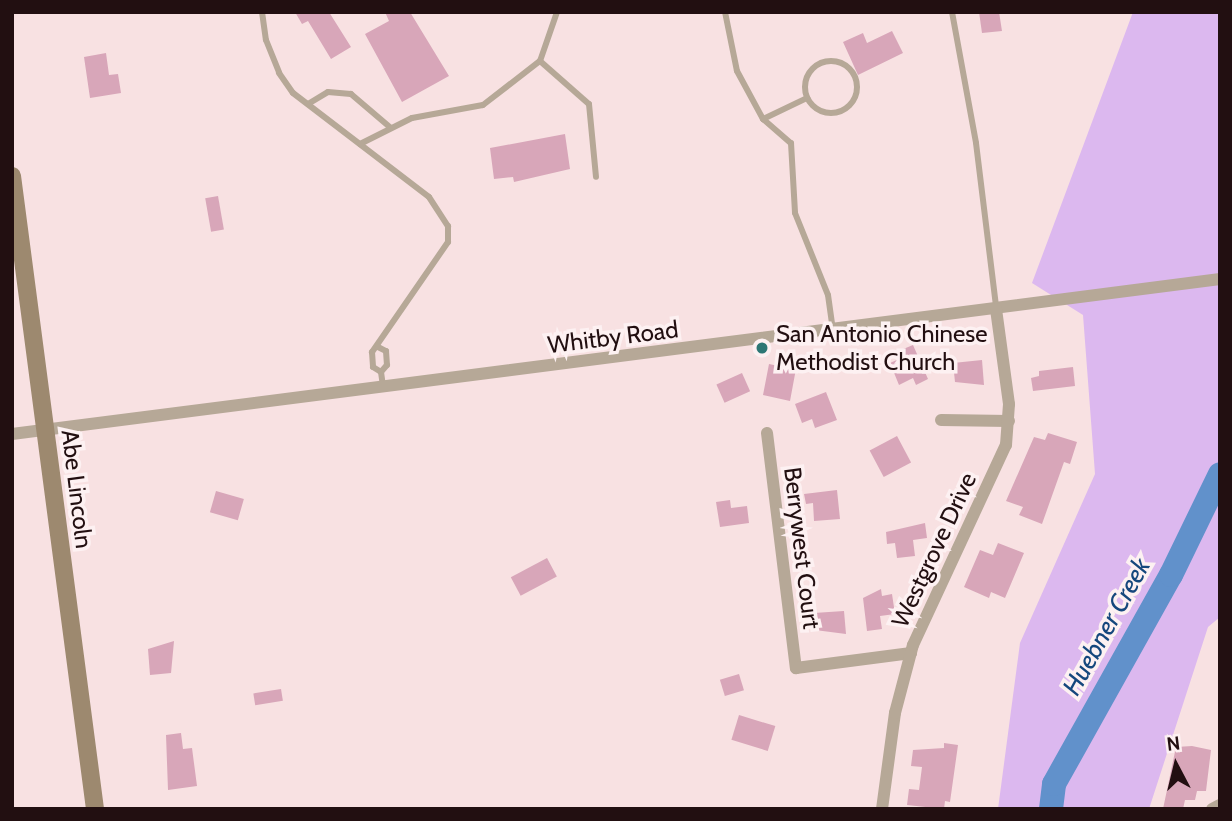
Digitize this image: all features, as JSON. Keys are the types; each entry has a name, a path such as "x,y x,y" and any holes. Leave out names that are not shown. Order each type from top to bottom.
{"street":[{"name":"Abe Lincoln","path":"12,176 95,809"},
{"name":"Whitby Road","path":"12,434 1220,279"},
{"name":"Westgrove Drive","path":"882,809 895,713 911,653 1006,445 1009,421 996,309"},
{"path":"941,419 1009,421"},
{"name":"Berrywest Court","path":"767,433 796,668 911,653"},
{"path":"1212,809 1220,805"}],"lane":[{"path":"262,12 266,40 279,73 308,104 429,197 448,226 448,242 372,352 373,367 381,372"},
{"path":"360,144 412,118 483,105 540,61 557,12"},
{"path":"725,12 737,71 763,119 791,143 795,214 828,295 833,330"},
{"path":"952,12 974,129 996,309"},
{"path":"540,61 589,104 596,177"},
{"path":"822,62 846,65 856,78 852,103 837,113 819,111 807,98 806,80 822,62"},
{"path":"308,104 327,92 351,94 391,128"},
{"path":"763,119 807,98"},
{"path":"378,347 386,351 387,365 381,372 383,388"}],"shaded area":[{"path":"1133,12 1220,12 1220,617 1208,627 1149,809 998,809 1020,643 1095,474 1083,315 1032,283"}],"building":[{"path":"295,12 329,12 351,47 331,59 308,21 302,24"},
{"path":"385,12 410,12 449,76 402,102 365,34 389,21"},
{"path":"979,12 999,12 1002,31 982,33"},
{"path":"892,31 903,53 858,75 843,42 863,33 867,43"},
{"path":"106,53 109,75 118,74 121,93 90,98 84,57"},
{"path":"565,134 570,169 514,182 513,177 494,179 490,148"},
{"path":"218,196 224,229 211,232 205,198"},
{"path":"913,345 928,379 916,385 913,378 899,385 890,363 899,359 896,352"},
{"path":"786,355 798,358 790,401 763,395 769,364 783,367"},
{"path":"982,360 984,385 955,382 953,363"},
{"path":"1073,367 1075,386 1033,391 1031,378 1039,376 1039,371"},
{"path":"742,373 750,391 725,403 716,384"},
{"path":"826,392 837,420 815,428 812,419 802,423 795,404"},
{"path":"1048,433 1077,442 1070,464 1064,462 1042,524 1019,515 1023,507 1006,501 1034,437 1045,440"},
{"path":"897,436 911,462 884,477 870,451"},
{"path":"837,490 840,519 814,521 813,503 806,504 804,494"},
{"path":"216,491 244,499 238,520 210,512"},
{"path":"730,500 731,508 747,506 749,523 720,527 716,502"},
{"path":"925,523 927,538 913,540 915,556 897,558 895,543 887,544 886,532"},
{"path":"998,543 1024,553 1005,598 991,592 989,598 964,587 980,550 993,555"},
{"path":"547,558 557,577 521,596 511,577"},
{"path":"881,589 882,596 892,594 895,614 880,616 882,629 867,631 863,598"},
{"path":"844,611 846,634 815,630 814,613"},
{"path":"174,641 171,673 150,675 148,649"},
{"path":"739,674 744,690 725,696 720,680"},
{"path":"281,689 283,701 255,705 253,693"},
{"path":"739,715 775,726 768,751 731,740"},
{"path":"181,733 183,749 192,748 197,786 168,790 166,735"},
{"path":"944,743 958,745 950,802 945,801 944,809 907,805 909,789 919,790 922,767 911,766 913,750 944,748"},
{"path":"1192,746 1211,750 1206,791 1197,791 1195,800 1185,800 1183,809 1163,809 1176,747"}],"waterway":[{"name":"Huebner Creek","path":"1051,809 1054,784 1171,575 1220,474"}],"place":[{"name":"San Antonio Chinese Methodist Church","path":"762,348"}]}
